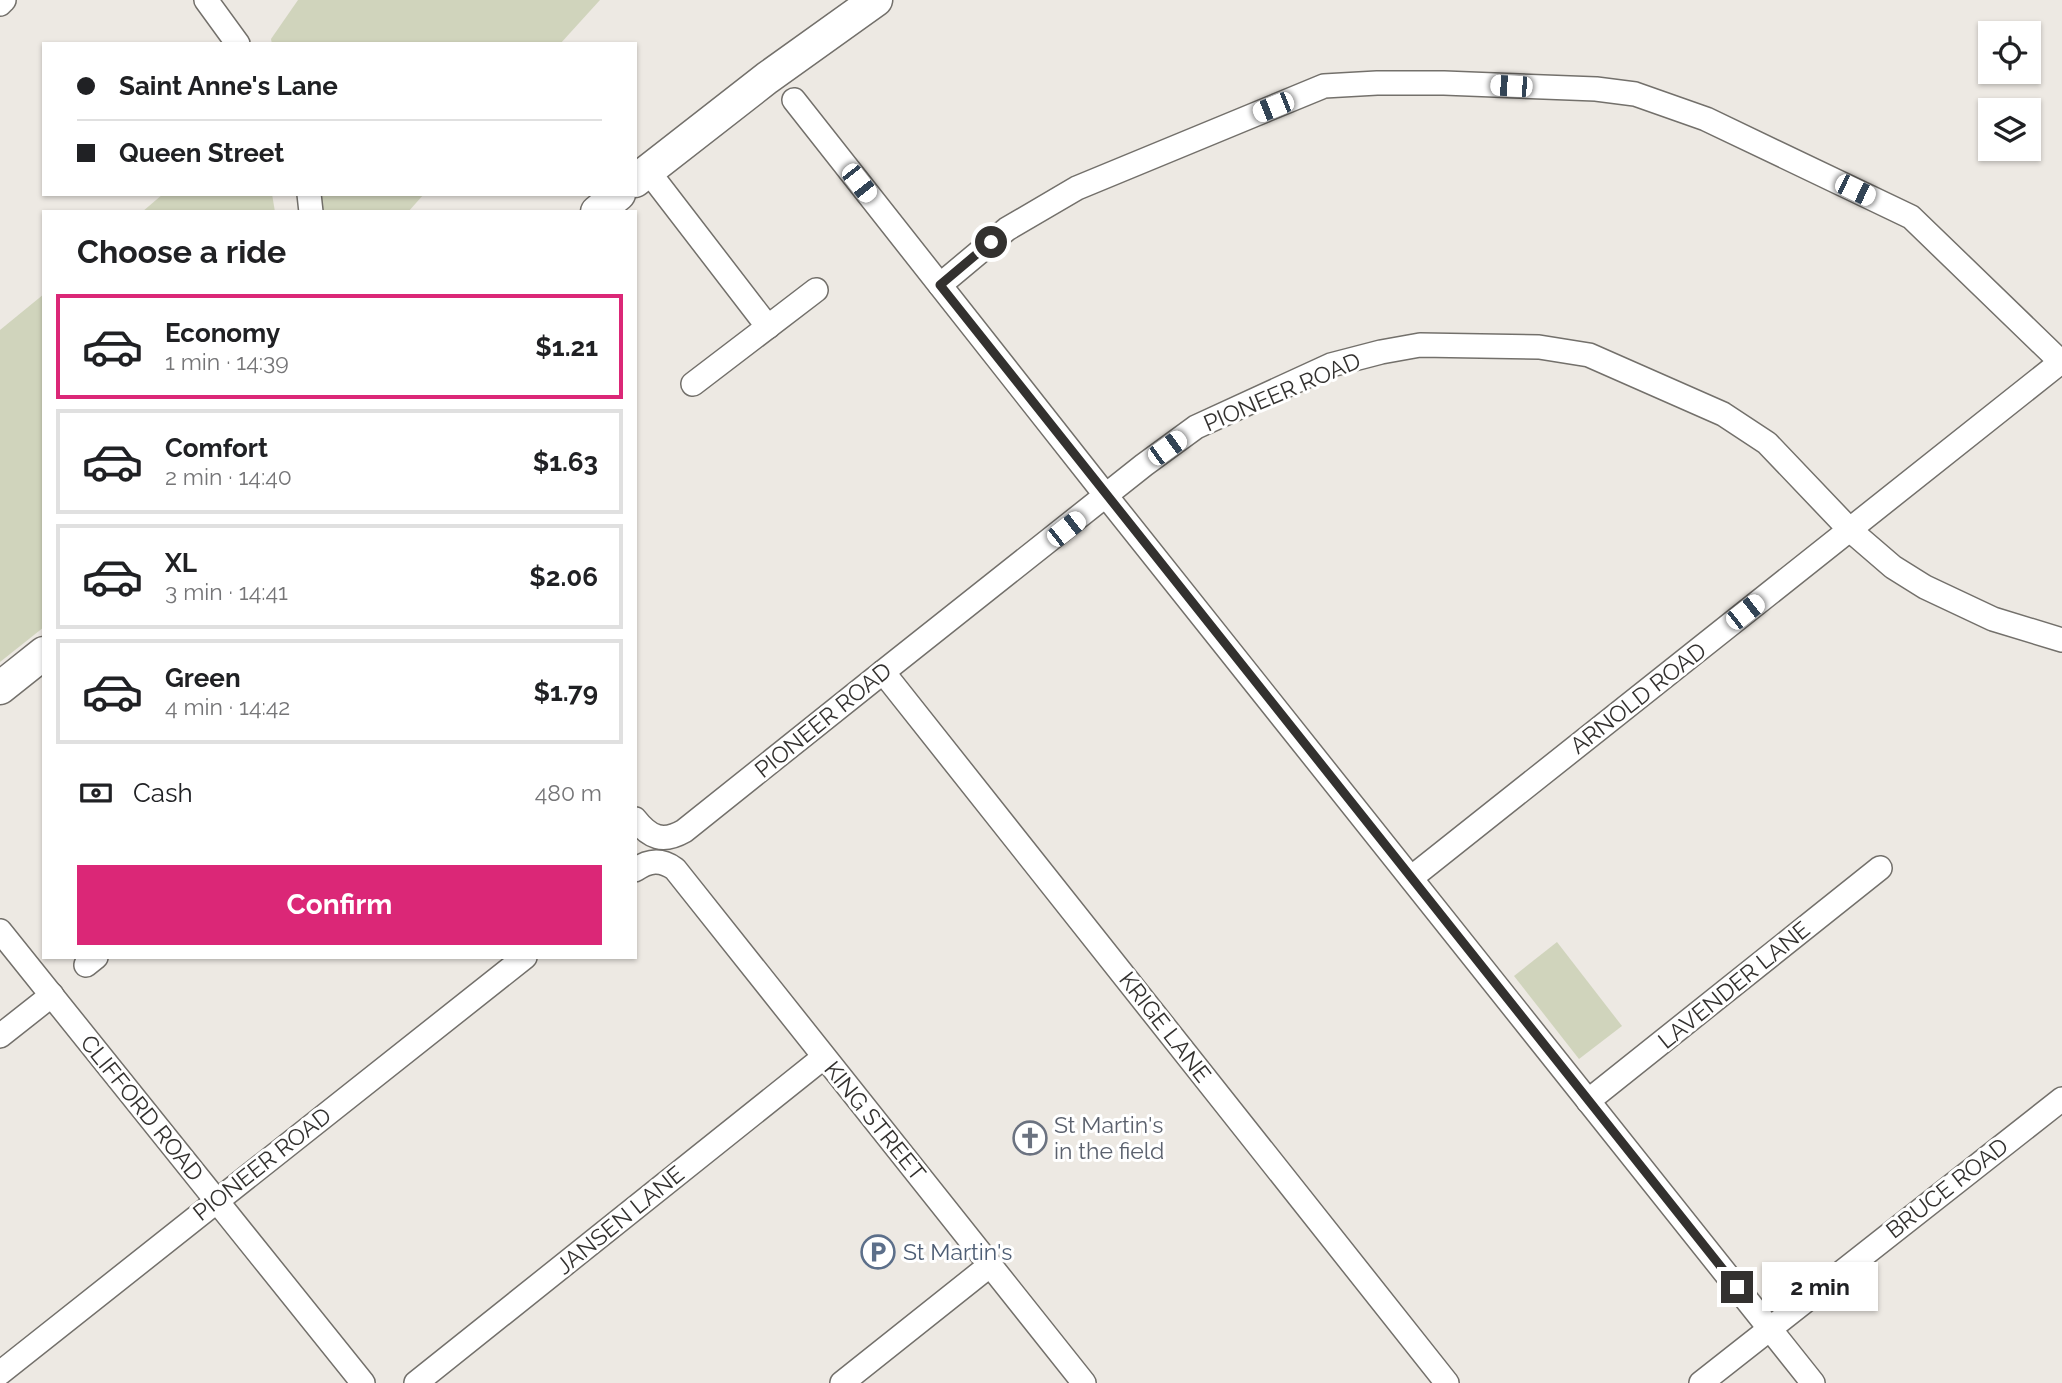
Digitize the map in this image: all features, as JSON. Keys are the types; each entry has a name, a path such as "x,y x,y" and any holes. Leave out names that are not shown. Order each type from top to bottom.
{"main road":[{"path":"642,176 767,78 876,0"},
{"path":"599,210 617,196"},
{"path":"0,688 42,655"}],"street":[{"path":"0,4 4,0"},
{"path":"206,0 237,42"},
{"path":"940,285 1007,229 1077,188 1324,86 1444,83 1596,89 1635,94 1706,119 1911,217 2062,361"},
{"path":"794,100 1813,1383"},
{"path":"642,176 768,327"},
{"path":"693,384 816,290"},
{"name":"PIONEER ROAD","path":"637,821 649,835 662,839 690,828 883,671 1196,427 1331,365 1420,345 1539,347 1589,355 1723,414 1767,443 1850,530 1893,567 1925,587 1993,619 2062,640"},
{"name":"ARNOLD ROAD","path":"1411,878 2062,361"},
{"name":"KRIGE LANE","path":"883,671 1447,1383"},
{"name":"KING STREET","path":"637,869 649,862 665,863 680,876 1084,1383"},
{"name":"LAVENDER LANE","path":"1588,1101 1880,868"},
{"name":"CLIFFORD ROAD","path":"0,931 363,1383"},
{"name":"PIONEER ROAD","path":"0,1373 522,959"},
{"path":"0,1036 52,995"},
{"name":"JANSEN LANE","path":"416,1383 824,1057"},
{"name":"BRUCE ROAD","path":"1701,1383 2062,1099"},
{"path":"842,1383 989,1266"}],"green space":[{"path":"298,0 600,0 562,42 272,42 271,39"},
{"path":"161,196 272,196 275,210 144,210"},
{"path":"309,196 422,196 410,210 313,210"},
{"path":"42,296 42,629 0,662 0,330"},
{"path":"1557,942 1622,1026 1579,1059 1514,976"}],"place":[{"name":"St Martin's in the field","path":"1030,1138"},
{"name":"St Martin's","path":"878,1252"}],"route":[{"path":"991,242 940,285 1737,1287"}]}
